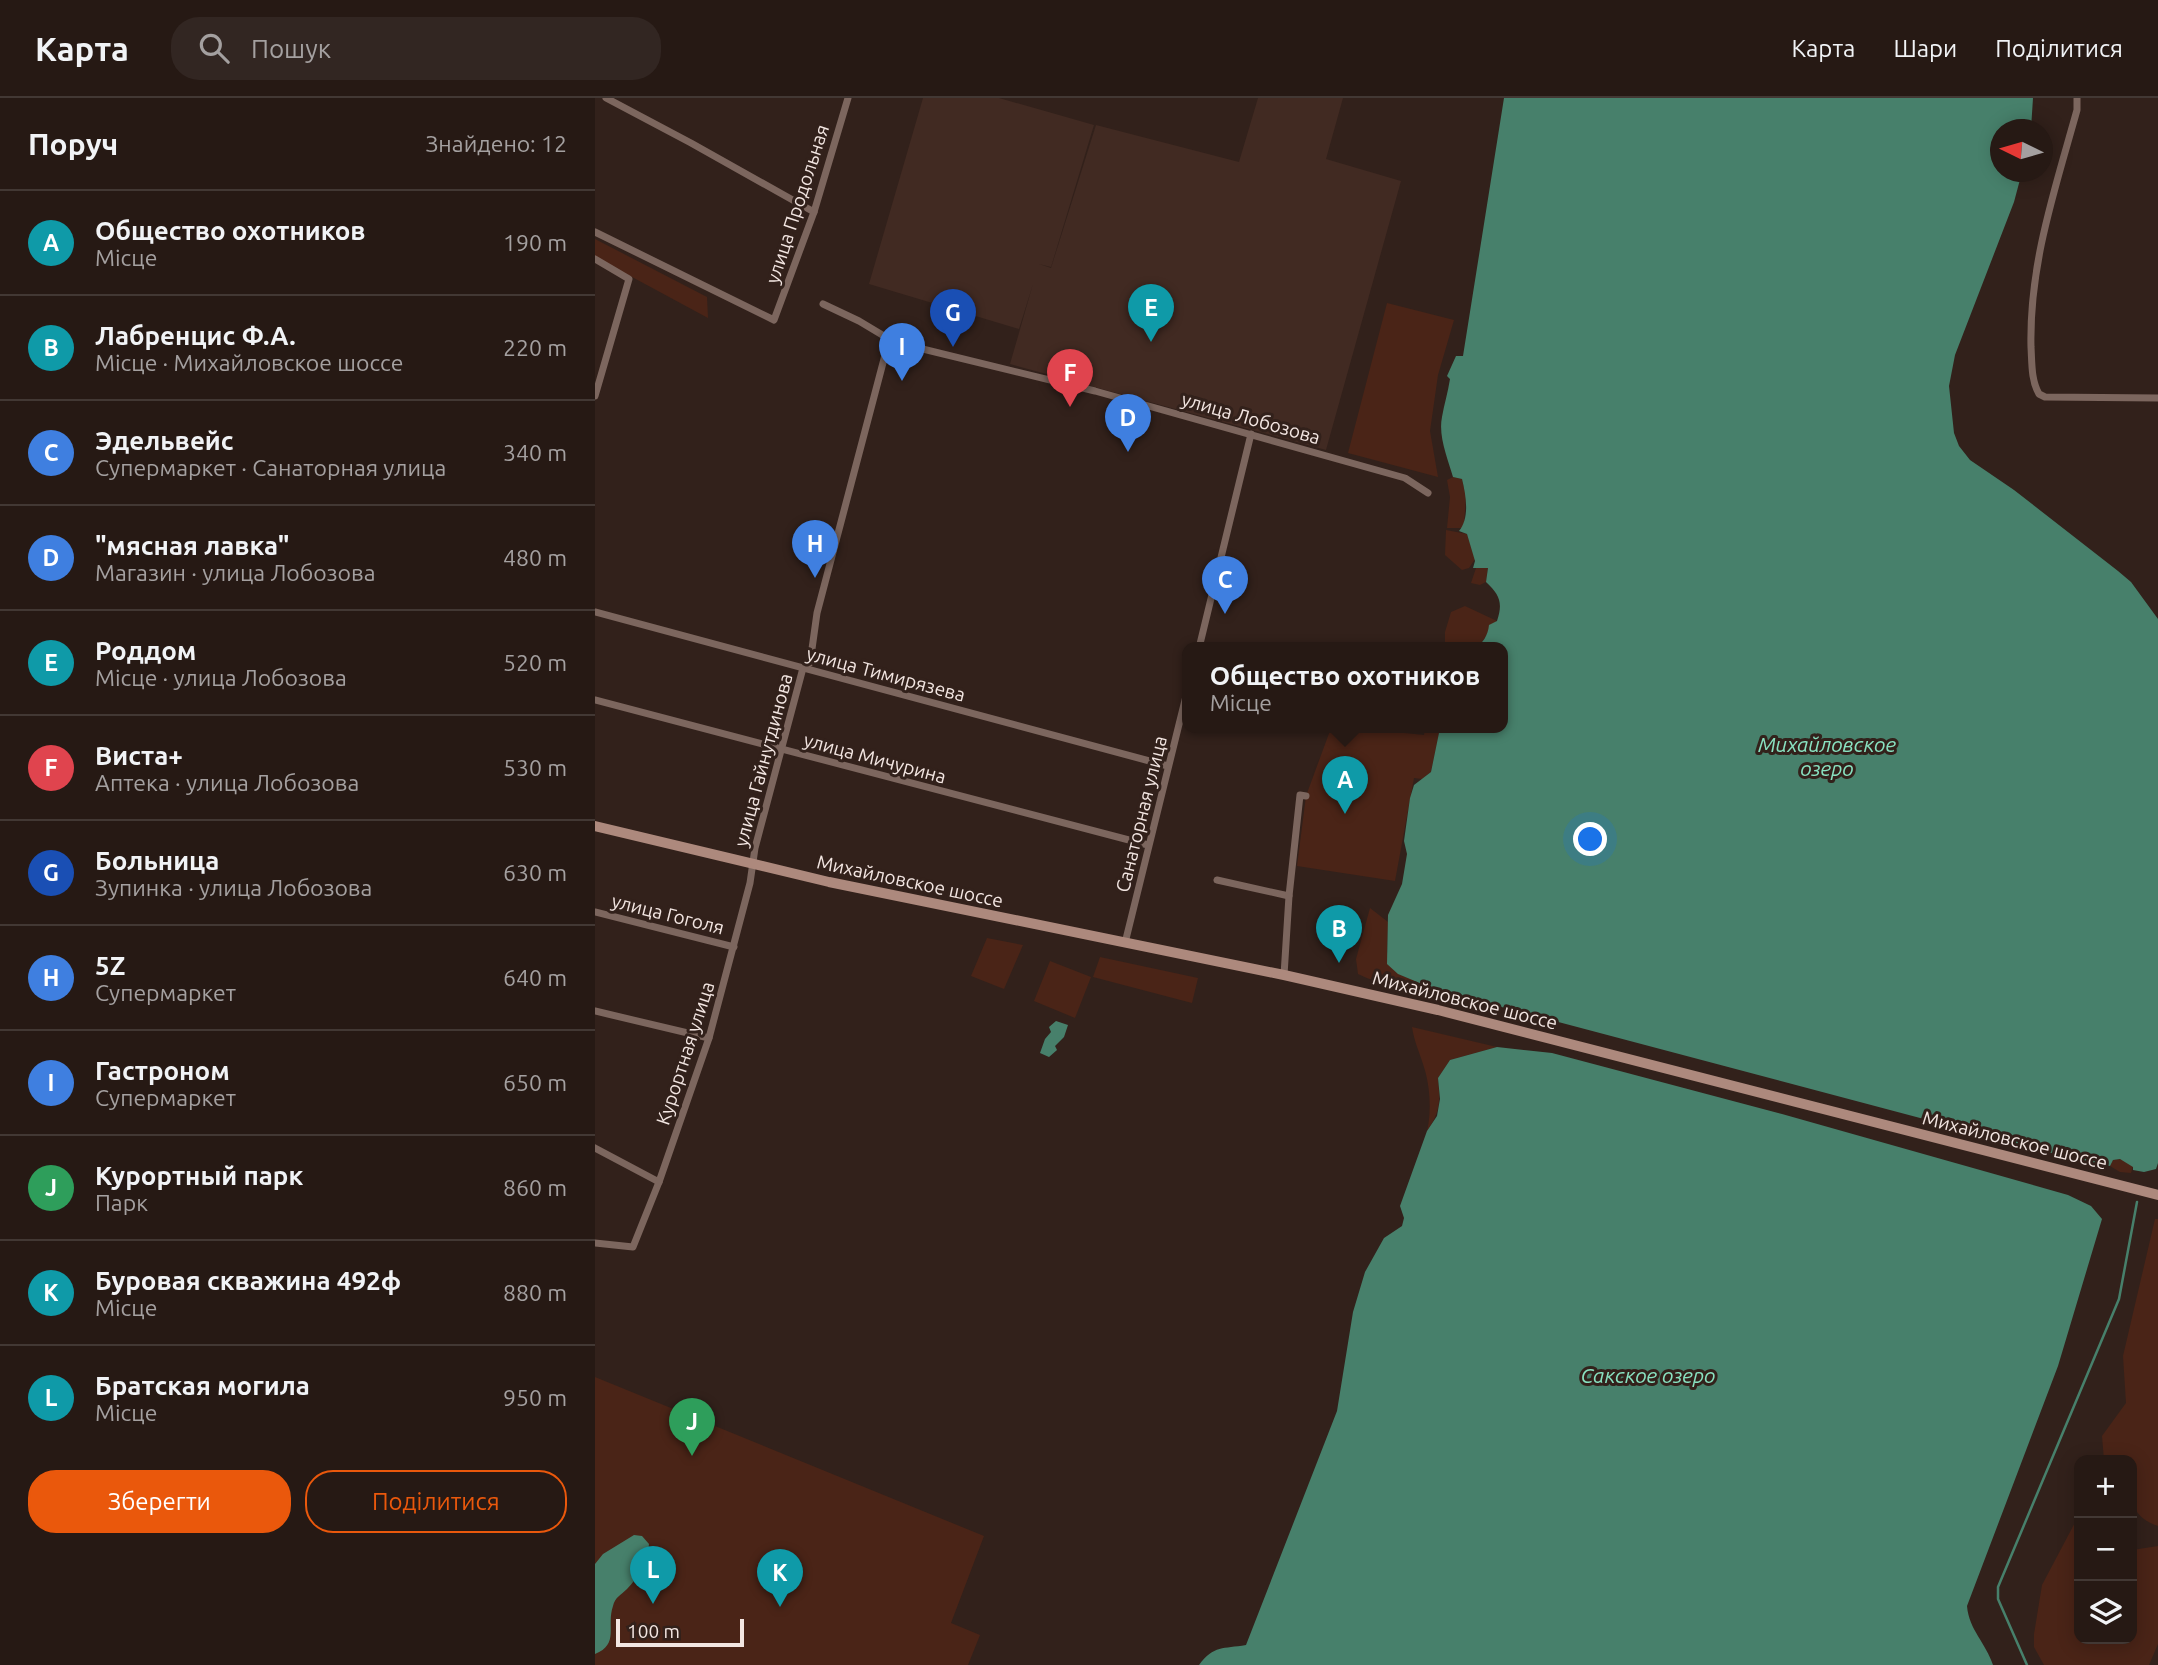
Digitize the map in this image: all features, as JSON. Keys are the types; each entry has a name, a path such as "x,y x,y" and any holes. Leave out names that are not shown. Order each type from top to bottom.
{"main road":[{"name":"Михайловское шоссе","path":"595,826 752,864 1284,975 1438,1010 2158,1195"}],"street":[{"path":"606,98 814,212"},
{"name":"улица Продольная","path":"595,232 774,320 814,212 848,98"},
{"path":"2077,98 2077,110 2039,245 2031,318 2033,380 2039,394 2045,397 2158,398"},
{"path":"595,259 629,279 595,396"},
{"name":"улица Лобозова","path":"823,304 859,321 887,339 1037,375 1251,434 1405,478 1428,493"},
{"name":"улица Гайнутдинова","path":"752,864 803,668 810,663 817,614 887,339"},
{"path":"1200,642 1251,434"},
{"name":"улица Тимирязева","path":"595,612 1168,766"},
{"name":"улица Мичурина","path":"595,700 1148,845"},
{"name":"Санаторная улица","path":"1125,943 1182,714"},
{"path":"1284,975 1300,795 1306,796"},
{"name":"Курортная улица","path":"595,1242 633,1247 659,1182 709,1038 750,883 752,864"},
{"path":"1217,880 1289,896"},
{"name":"улица Гоголя","path":"595,912 734,947"},
{"path":"595,1011 709,1038"},
{"path":"595,1148 659,1182"}],"shaded area":[{"path":"923,98 999,98 1094,125 1051,267 1039,264 1051,268 1096,125 1239,162 1258,98 1343,98 1326,159 1401,181 1326,450 1010,364 1033,284 1019,329 869,284"},
{"path":"595,239 707,297 708,318 595,257"},
{"path":"1387,303 1454,320 1438,375 1430,431 1438,477 1348,453"},
{"path":"1453,477 1462,479 1466,496 1462,528 1447,528 1450,497 1447,480"},
{"path":"1446,530 1467,534 1475,559 1469,568 1462,570 1445,555"},
{"path":"1488,567 1486,582 1480,585 1471,583 1476,568"},
{"path":"1465,606 1497,621 1482,642 1445,642 1451,612"},
{"path":"1329,733 1439,733 1431,772 1422,779 1414,778 1395,881 1297,866 1306,796"},
{"path":"1370,908 1388,922 1387,952 1399,974 1434,989 1385,984 1358,974 1356,959"},
{"path":"987,938 1023,945 1004,989 971,976"},
{"path":"1100,957 1198,978 1192,1003 1093,977"},
{"path":"1050,961 1091,977 1075,1018 1034,1001"},
{"path":"1412,1027 1497,1047 1450,1060 1438,1078 1439,1106 1427,1131 1429,1089"},
{"path":"2113,1160 2134,1163 2131,1173 2120,1172 2110,1166"},
{"path":"2155,1219 2158,1219 2158,1526 2147,1521 2137,1511 2137,1455 2104,1455 2102,1436 2126,1403 2123,1356"},
{"path":"595,1377 984,1536 951,1623 980,1635 968,1665 595,1665"},
{"path":"2074,1524 2074,1644 2137,1644 2137,1549 2158,1546 2158,1644 2149,1665 2044,1665 2034,1647 2042,1585"}],"water":[{"name":"Михайловское озеро","path":"1504,98 2033,98 2032,119 1990,119 1990,182 2019,182 1955,355 1949,386 1954,433 1959,446 1970,460 2014,490 2118,571 2131,582 2158,619 2156,1169 2144,1172 2133,1170 2133,1167 2120,1159 2113,1160 2110,1166 2067,1157 1434,989 1398,974 1387,964 1388,915 1402,884 1407,854 1404,841 1410,798 1414,785 1431,772 1439,733 1508,733 1508,642 1482,642 1489,625 1497,621 1499,600 1486,582 1488,568 1473,568 1475,561 1467,534 1459,531 1465,520 1465,492 1462,479 1453,477 1441,432 1450,379 1447,376 1456,356 1463,356"},
{"path":"1056,1021 1068,1025 1064,1037 1055,1046 1057,1050 1049,1057 1040,1053 1051,1032 1049,1027"},
{"name":"Сакское озеро","path":"1497,1047 1552,1053 1782,1114 2068,1195 2091,1206 2102,1219 2058,1366 1967,1606 1974,1629 1993,1665 1199,1665 1214,1651 1246,1645 1337,1411 1353,1312 1365,1272 1384,1238 1402,1226 1404,1218 1400,1206 1427,1131 1437,1116 1440,1099 1438,1078 1450,1060"},
{"path":"634,1535 642,1536 649,1544 647,1556 635,1579 615,1600 611,1613 610,1640 603,1650 595,1654 595,1564 603,1554"}],"waterway":[{"path":"2027,1665 1998,1599 1998,1587 2119,1299 2137,1202"}],"place":[{"name":"Роддом","path":"1151,342"},
{"name":"Больница","path":"953,347"},
{"name":"Гастроном","path":"902,381"},
{"name":"Виста+","path":"1070,407"},
{"name":"\"мясная лавка\"","path":"1128,452"},
{"name":"5Z","path":"815,578"},
{"name":"Эдельвейс","path":"1225,614"},
{"name":"Общество охотников","path":"1345,814"},
{"name":"Лабренцис Ф.А.","path":"1339,963"},
{"name":"Курортный парк","path":"692,1456"},
{"name":"Братская могила","path":"653,1604"},
{"name":"Буровая скважина 492ф","path":"780,1607"}]}
